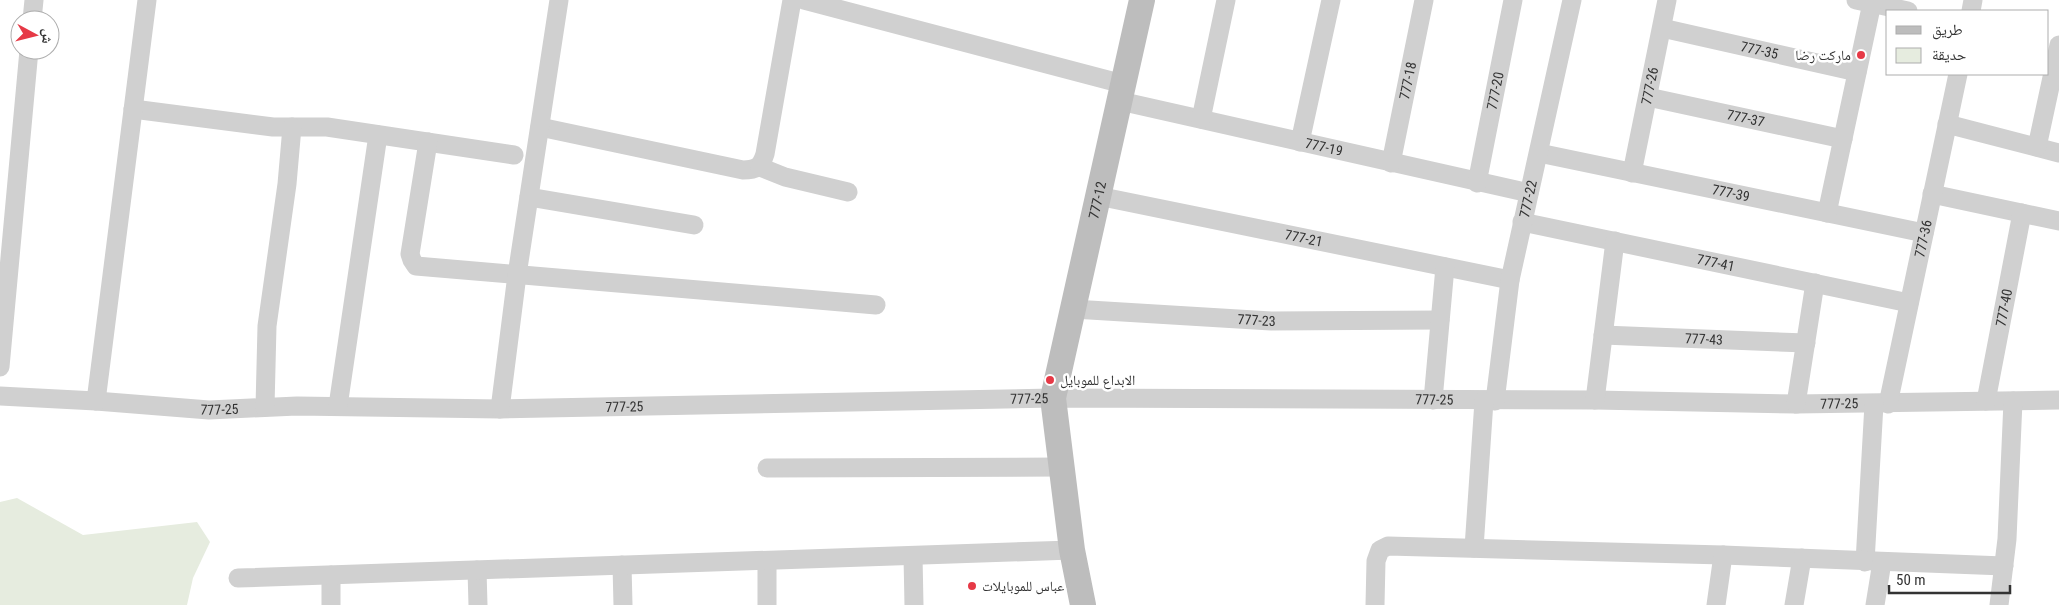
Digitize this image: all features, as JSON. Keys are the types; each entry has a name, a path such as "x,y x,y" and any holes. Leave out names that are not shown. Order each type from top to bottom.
{"street":[{"path":"96,401 147,0"},
{"path":"500,409 517,275 559,0"},
{"path":"540,127 743,170 754,170 760,167 765,154 792,0"},
{"name":"777-19","path":"804,0 1121,92 1201,119 1529,193"},
{"name":"777-12","path":"1053,398 1142,0"},
{"path":"1201,119 1226,0"},
{"path":"1300,142 1331,0"},
{"name":"777-18","path":"1391,163 1424,0"},
{"name":"777-20","path":"1477,182 1514,0"},
{"name":"777-22","path":"1474,548 1490,401 1510,280 1572,0"},
{"name":"777-26","path":"1632,173 1667,0"},
{"path":"1827,213 1858,72 1864,2 1903,10"},
{"name":"777-35","path":"1662,28 1858,72"},
{"path":"2036,147 2059,45"},
{"path":"0,367 28,60"},
{"name":"777-36","path":"1875,605 1873,562 1881,404 1909,303 1958,75"},
{"name":"777-37","path":"1648,97 1843,138"},
{"path":"134,109 273,127 326,127 514,155"},
{"path":"1947,124 2059,153"},
{"path":"265,407 266,326 287,184 292,127"},
{"path":"338,406 378,135"},
{"path":"428,142 410,254 416,266 876,305"},
{"name":"777-39","path":"1539,153 1924,233"},
{"path":"760,167 785,177 848,192"},
{"path":"1932,194 2059,221"},
{"name":"777-21","path":"1098,196 1510,280"},
{"path":"529,197 694,226"},
{"name":"777-40","path":"1986,401 2022,213"},
{"name":"777-41","path":"1522,222 1909,303"},
{"path":"1595,400 1615,241"},
{"path":"1433,400 1445,267"},
{"path":"1796,404 1815,283"},
{"name":"777-23","path":"1073,309 1271,321 1440,320"},
{"name":"777-43","path":"1603,335 1806,343"},
{"name":"777-25","path":"0,396 209,410 338,406 500,409 1053,398 1595,400 1796,404 2059,400"},
{"path":"1053,398 1072,550 1083,605"},
{"path":"1998,605 2008,539 2013,401"},
{"path":"767,468 1062,467"},
{"path":"1375,605 1376,561 1380,550 1388,546 1723,555 2004,566"},
{"path":"238,578 1072,550"},
{"path":"1716,605 1723,555"},
{"path":"913,556 914,605"},
{"path":"1794,605 1802,558"},
{"path":"767,561 767,605"},
{"path":"622,566 623,605"},
{"path":"477,570 478,605"},
{"path":"331,575 331,605"}],"green space":[{"path":"17,498 83,535 197,522 210,542 193,578 187,605 0,605 0,502"}],"place":[{"name":"ماركت رضا","path":"1861,55"},
{"name":"الابداع للموبايل","path":"1050,380"},
{"name":"عباس للموبايلات","path":"972,586"}]}
